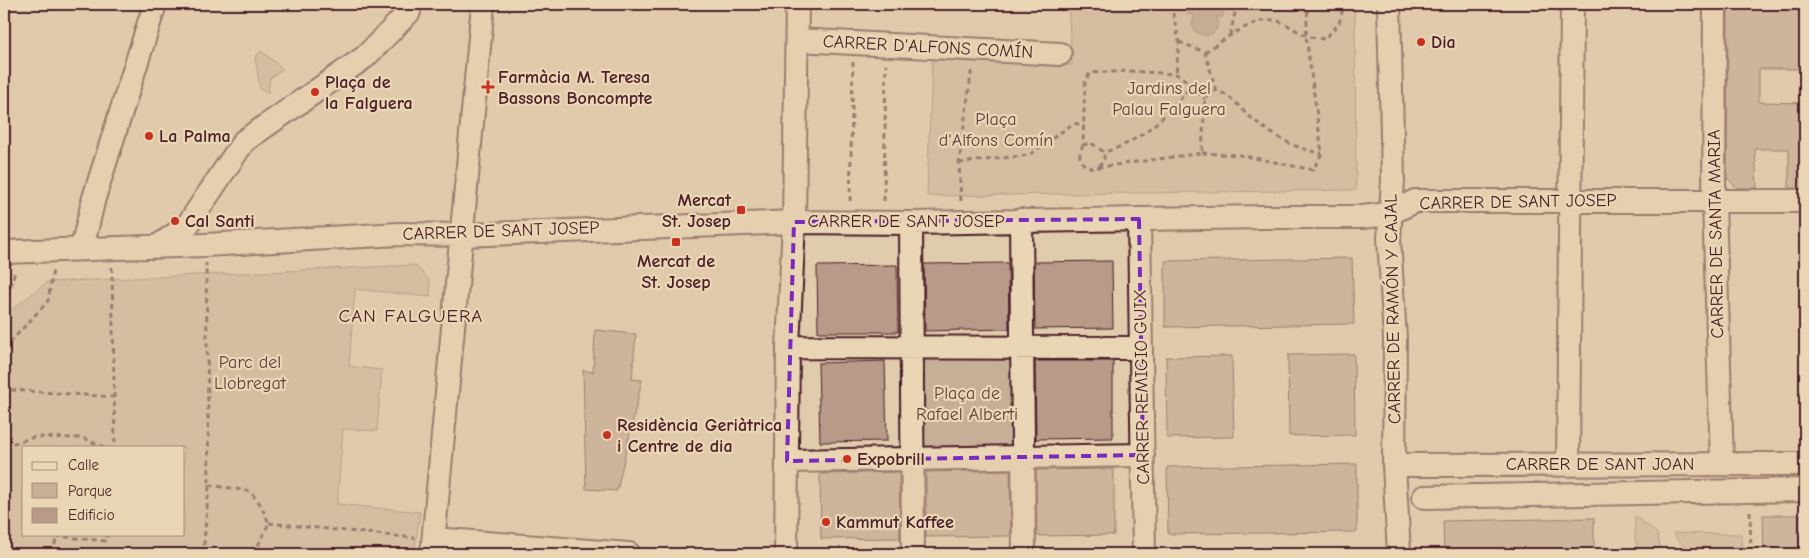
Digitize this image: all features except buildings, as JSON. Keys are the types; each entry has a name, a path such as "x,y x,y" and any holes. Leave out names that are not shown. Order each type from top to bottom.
{"street":[{"path":"82,248 94,198 155,4"},
{"path":"158,246 187,226 244,141 365,57 409,12 410,4"},
{"path":"483,4 433,547 629,554"},
{"path":"786,554 788,347 794,222 797,4"},
{"name":"CARRER DE RAMÓN Y CAJAL","path":"1389,4 1392,180 1389,214 1395,339 1394,465 1399,554"},
{"path":"1568,465 1572,4"},
{"name":"CARRER DE SANTA MARIA","path":"1715,4 1714,202 1722,464"},
{"name":"CARRER D'ALFONS COMÍN","path":"796,40 1060,54"},
{"name":"CARRER DE SANT JOSEP","path":"10,260 82,248 112,249 205,245 399,234 462,235 794,222 911,223 1020,220 1362,217 1389,214 1415,201 1805,201"},
{"name":"CARRER REMIGIO GUIX","path":"1139,219 1144,554"},
{"path":"1020,220 1024,554"},
{"path":"911,223 912,554"},
{"path":"788,347 1141,348"},
{"path":"788,461 1143,455"},
{"name":"CARRER DE SANT JOAN","path":"1394,465 1805,464"},
{"name":"CARRER DE SANT JOAN","path":"1424,497 1805,490"}],"path":[{"path":"1174,4 1173,13 1179,42 1176,74"},
{"path":"1230,35 1237,4"},
{"path":"1205,99 1192,84 1176,74 1129,71 1090,73 1085,82 1083,146 1079,153 1080,160 1085,166 1099,167 1202,152 1240,155 1312,170 1322,153 1306,36 1308,4"},
{"path":"1205,52 1230,35 1254,24 1272,20 1291,26 1306,36 1324,39 1339,24 1344,4"},
{"path":"1179,42 1205,52"},
{"path":"850,201 853,43"},
{"path":"884,201 887,45"},
{"path":"961,201 959,163 973,49"},
{"path":"1205,52 1216,90"},
{"path":"1104,152 1138,138 1192,84"},
{"path":"1216,90 1231,96 1244,111 1284,140 1312,152 1322,153"},
{"path":"1202,152 1205,99 1216,90"},
{"path":"959,163 1029,155 1074,123 1084,126"},
{"path":"1083,146 1090,143 1104,152"},
{"path":"1099,167 1104,159 1104,152"},
{"path":"204,554 209,485 205,245"},
{"path":"112,249 115,446"},
{"path":"4,303 7,299 10,260"},
{"path":"4,349 48,301 53,270 44,270"},
{"path":"4,396 12,390 114,397"},
{"path":"4,446 34,437 83,438 102,446"},
{"path":"209,485 250,490 260,504 269,523"},
{"path":"1750,514 1751,554"},
{"path":"269,523 433,547"},
{"path":"254,554 269,523"},
{"path":"54,554 56,536 106,541 106,536"},
{"path":"198,554 204,547"}],"highlighted area":[{"path":"1139,219 1143,455 787,461 794,222"}],"green space":[{"name":"Jardins del Palau Falguera","path":"1068,4 1355,4 1356,190 927,196 932,60 1072,65"},
{"path":"261,51 283,69 270,78 268,93 260,89 255,57"},
{"name":"Parc del Llobregat","path":"415,265 430,281 430,297 355,289 349,366 382,370 377,431 343,429 337,504 420,512 414,554 4,554 4,316 47,282"},
{"name":"Plaça de Rafael Alberti","path":"919,355 1013,355 1014,451 920,451"},
{"path":"1635,516 1657,533 1662,554 1639,554 1635,539"},
{"path":"1673,533 1741,534 1742,554 1712,554 1694,551 1679,541"}],"shaded area":[{"path":"1188,4 1224,4 1223,17 1217,17 1218,23 1215,31 1206,36 1195,32 1192,24 1194,15 1187,14"}],"place":[{"name":"Dia","path":"1421,42"},
{"name":"Farmàcia M. Teresa Bassons Boncompte","path":"488,87"},
{"name":"Plaça de la Falguera","path":"315,92"},
{"name":"La Palma","path":"149,136"},
{"name":"Mercat St. Josep","path":"741,210"},
{"name":"Cal Santi","path":"175,221"},
{"name":"Mercat de St. Josep","path":"676,242"},
{"name":"Residència Geriàtrica i Centre de dia","path":"607,435"},
{"name":"Expobrill","path":"847,459"},
{"name":"Kammut Kaffee","path":"826,522"}],"district":[{"name":"CAN FALGUERA","path":"411,316"}],"park label":[{"name":"Plaça d'Alfons Comín","path":"996,129"}]}
